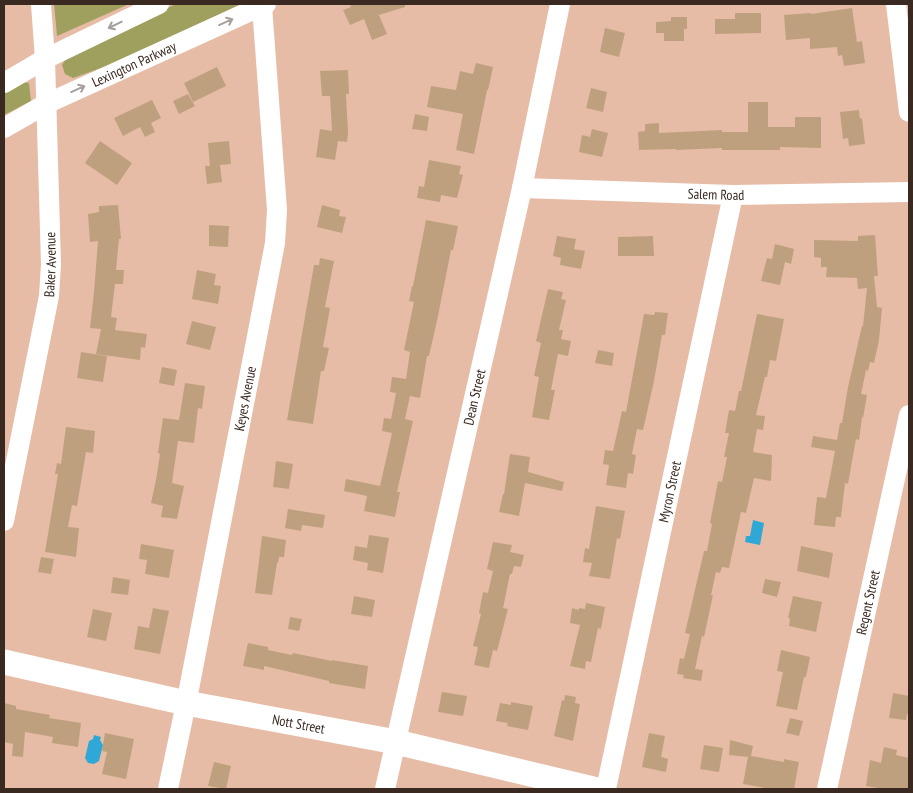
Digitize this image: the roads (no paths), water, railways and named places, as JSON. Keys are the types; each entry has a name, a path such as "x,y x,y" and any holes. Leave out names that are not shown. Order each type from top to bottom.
{"main road":[{"name":"Nott Street","path":"4,662 186,703 396,742 592,789"}],"street":[{"name":"Baker Avenue","path":"4,521 49,296 51,264 45,59 41,4"},
{"path":"4,83 45,59 159,4"},
{"name":"Dean Street","path":"386,789 522,188 560,4"},
{"path":"896,4 909,112"},
{"name":"Lexington Parkway","path":"4,128 46,104 264,5"},
{"name":"Keyes Avenue","path":"168,789 275,243 277,210 264,5"},
{"name":"Salem Road","path":"522,188 733,195 909,192"},
{"name":"Myron Street","path":"606,789 733,195"},
{"name":"Regent Street","path":"827,789 904,457 909,416"}],"water":[{"path":"753,520 764,523 760,545 745,542 746,536 750,536"},
{"path":"94,735 101,737 100,740 103,745 99,761 94,764 88,763 85,758 89,741 93,739"}]}
